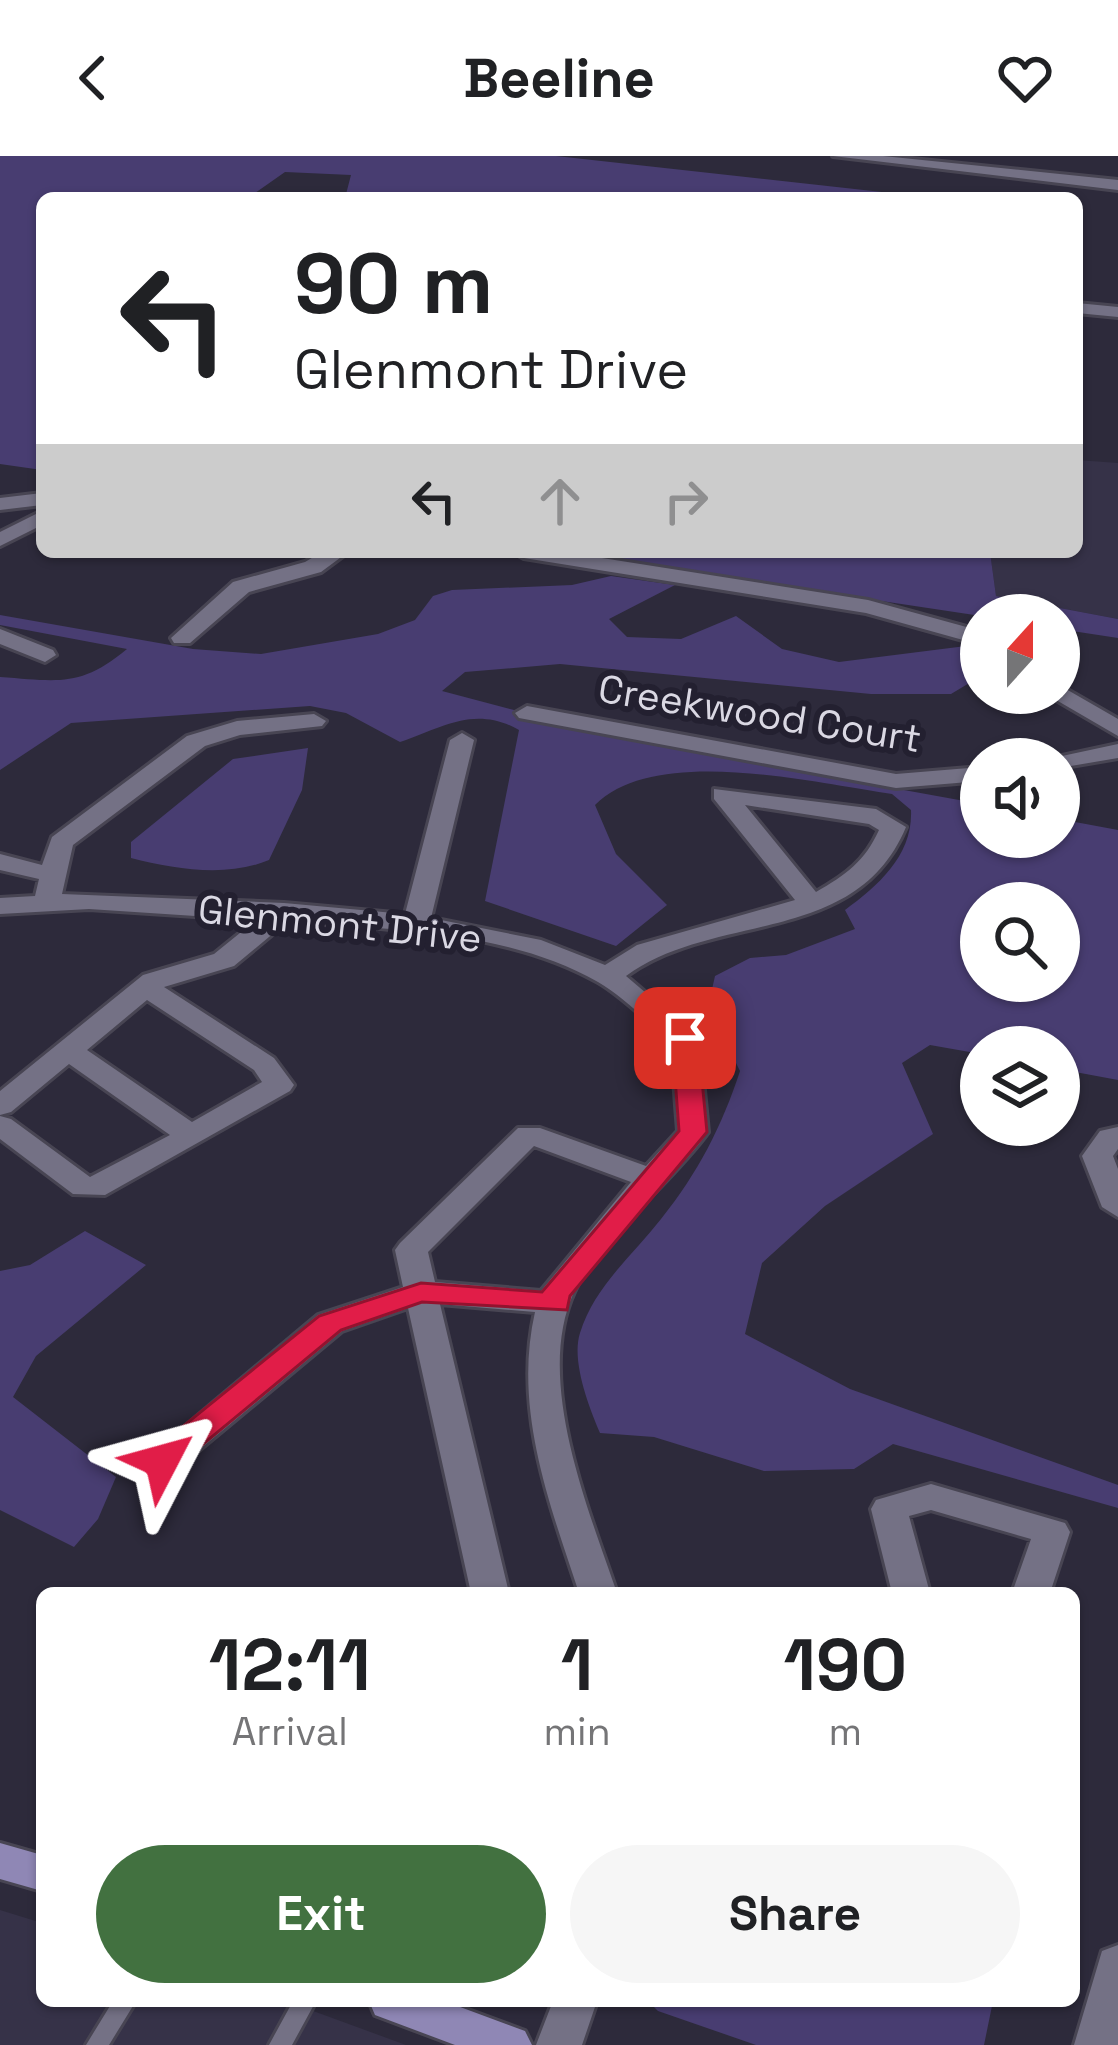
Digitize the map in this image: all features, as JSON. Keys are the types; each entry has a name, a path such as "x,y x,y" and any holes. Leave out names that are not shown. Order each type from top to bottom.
{"main road":[{"path":"0,1861 36,1871"},
{"path":"405,2007 486,2041"}],"street":[{"path":"840,156 1118,185"},
{"path":"1083,309 1118,312"},
{"path":"0,504 36,500"},
{"path":"0,540 36,520"},
{"path":"182,638 241,587 313,567 327,558"},
{"path":"562,558 868,607 960,632"},
{"path":"0,636 45,655"},
{"path":"1080,705 1118,729"},
{"name":"Creekwood Court","path":"527,713 896,781 960,776"},
{"path":"0,862 50,888 61,842 196,741 237,728 314,721"},
{"path":"416,923 462,740"},
{"path":"1080,757 1118,751"},
{"path":"608,976 644,952 811,903 871,871 890,844 892,827 876,817 796,801 723,794 811,903"},
{"name":"Glenmont Drive","path":"0,906 50,888 416,923 532,946 608,976 685,1038 693,1132 555,1294 540,1390 565,1494 596,1587"},
{"path":"0,1106 145,987 224,960 284,911"},
{"path":"0,1125 84,1187 105,1185 279,1085 264,1064 145,987"},
{"path":"68,1050 191,1136"},
{"path":"489,1587 411,1250 529,1134 653,1179"},
{"path":"1118,1136 1097,1156 1118,1208"},
{"path":"162,1461 330,1323 421,1292 556,1303"},
{"path":"910,1587 890,1509 931,1497 1052,1532 1033,1587"},
{"path":"1097,2045 1118,1964"},
{"path":"559,2045 573,2007"}],"lane":[{"path":"97,2045 121,2007"},
{"path":"280,2045 302,2007"}],"shaded area":[{"path":"0,156 556,156 882,192 347,192 351,175 285,172 257,192 36,192 36,469 0,464"},
{"path":"1083,460 1118,463 1118,619 1080,612 1080,594 996,594 991,558 1083,558"},
{"path":"596,558 991,558 996,594 960,594 960,613"},
{"path":"611,576 675,585 609,619 627,637 681,639 736,616 782,649 839,662 960,647 960,689 951,694 871,694 560,664 465,672 442,691 514,710 535,723 960,800 960,858 1080,858 1080,823 1118,830 1118,1080 1080,1073 1080,1026 960,1026 960,1050 930,1045 902,1063 933,1134 825,1206 762,1263 745,1334 850,1389 1118,1485 1118,1508 893,1444 854,1469 764,1471 654,1437 600,1433 586,1397 578,1344 586,1316 698,1166 740,1071 708,1007 715,976 750,958 786,955 855,929 845,910 892,868 906,841 911,810 892,794 737,772 656,776 622,787 595,805 616,854 667,905 616,946 485,901 519,730 503,723 459,721 400,742 346,713 310,706 71,723 0,770 0,677 68,679 95,670 127,649 0,625 0,615 193,649 261,654 378,634 415,620 433,596 452,590 572,585"},
{"path":"1080,612 1118,619 1118,638 1080,632"},
{"path":"308,748 302,790 269,860 218,870 131,858 131,842 233,759"},
{"path":"85,1231 146,1265 36,1356 13,1397 116,1477 98,1519 74,1547 0,1510 0,1271 30,1265"},
{"path":"0,1910 36,1921 36,2007 302,2007 406,2045 0,2045"},
{"path":"654,2007 992,2007 984,2045 756,2045"}],"route":[{"path":"162,1461 330,1323 421,1292 556,1303 555,1294 693,1132 685,1038"}]}
